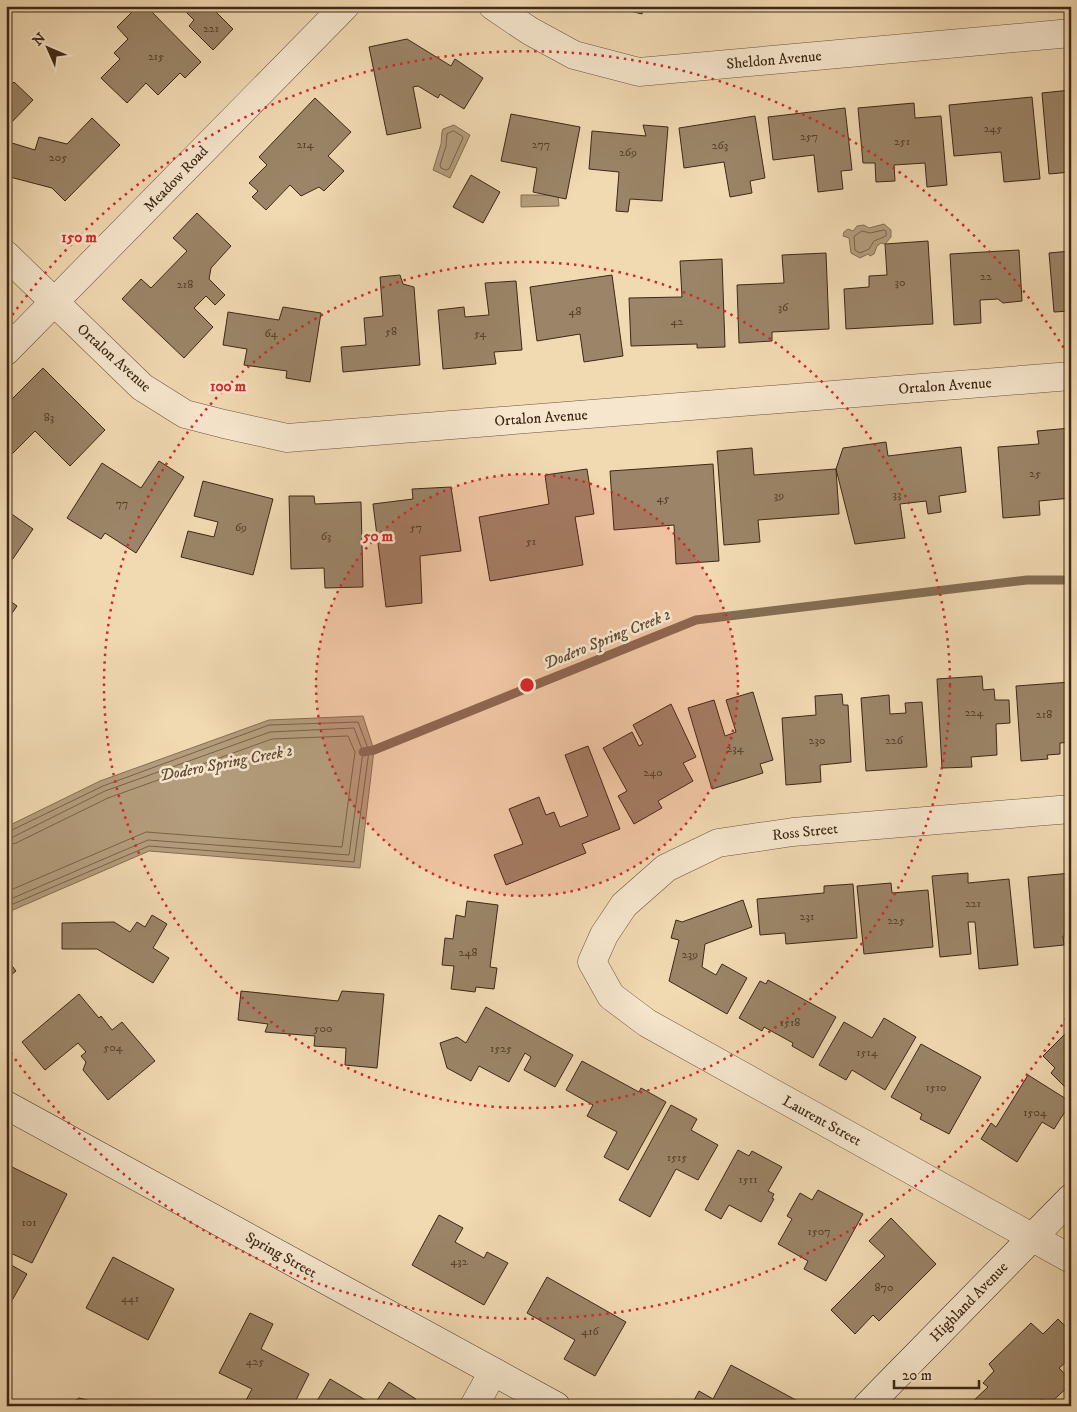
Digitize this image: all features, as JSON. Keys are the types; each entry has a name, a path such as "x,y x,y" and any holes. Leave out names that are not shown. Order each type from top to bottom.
{"street":[{"name":"Meadow Road","path":"6,350 345,6"},
{"name":"Sheldon Avenue","path":"493,6 530,31 574,55 639,72 1071,34"},
{"name":"Ortalon Avenue","path":"6,255 142,387 185,414 287,438 1071,376"},
{"name":"Ross Street","path":"592,962 604,934 624,905 666,868 718,843 793,832 1071,809"},
{"name":"Laurent Street","path":"592,962 610,996 647,1023 1071,1259"},
{"name":"Spring Street","path":"6,1105 556,1406"},
{"name":"Highland Avenue","path":"867,1406 1071,1198"},
{"path":"474,1406 493,1372"}],"water":[{"path":"454,125 470,135 450,178 433,170 441,144 443,129"},
{"path":"521,195 558,195 559,206 521,207"},
{"path":"884,224 891,230 891,237 885,244 881,243 877,246 874,254 870,256 868,254 860,258 851,253 849,238 843,236 844,232 848,229 853,231 857,226 864,225 869,228"},
{"path":"363,716 374,750 360,868 149,851 6,913 6,827 100,781 269,720"}],"building":[{"path":"138,6 146,6 201,62 185,78 180,73 158,95 146,83 127,103 101,78 120,59 114,53 128,39 117,27"},
{"path":"180,6 210,6 233,29 213,50 189,26 194,20"},
{"path":"610,6 644,6 642,14"},
{"path":"407,39 451,66 455,59 483,78 464,109 440,94 438,98 418,86 413,87 421,128 387,135 369,47"},
{"path":"14,82 33,100 6,128 6,90"},
{"path":"1071,90 1071,172 1049,174 1042,93"},
{"path":"1032,97 1040,179 1004,182 1001,152 954,156 949,105"},
{"path":"315,98 351,132 328,156 344,171 324,191 319,187 301,196 290,185 266,210 252,197 258,191 249,183 267,165 259,157"},
{"path":"914,103 915,118 941,116 947,185 927,187 925,163 894,165 895,181 876,182 875,163 863,163 858,108"},
{"path":"845,108 852,170 841,171 843,189 818,192 814,155 773,160 768,117"},
{"path":"511,114 580,127 566,199 533,192 537,168 501,161"},
{"path":"755,116 765,178 750,181 752,193 730,197 724,162 684,168 679,128"},
{"path":"92,118 120,145 65,201 52,188 6,176 6,163 12,143 35,150 39,137 67,144"},
{"path":"643,125 668,127 662,201 630,199 628,212 616,211 619,172 589,169 592,131 646,136"},
{"path":"471,175 500,192 483,223 453,207"},
{"path":"197,213 231,246 211,268 209,279 225,295 215,305 206,296 194,308 213,327 184,358 122,299 141,279 151,288 187,251 173,238"},
{"path":"928,241 933,324 846,329 844,289 869,287 869,276 887,275 885,244"},
{"path":"1019,250 1022,301 1003,303 998,299 980,300 981,323 954,325 950,254"},
{"path":"1071,251 1071,311 1054,312 1049,253"},
{"path":"826,253 829,329 772,332 772,341 739,343 737,285 784,283 782,255"},
{"path":"722,259 725,347 697,348 697,344 631,346 629,298 682,297 680,261"},
{"path":"400,275 403,284 414,287 420,365 343,372 341,347 366,345 364,318 383,316 380,277"},
{"path":"612,275 623,356 584,362 580,334 537,341 530,287"},
{"path":"516,281 522,350 494,352 496,364 443,369 438,310 464,307 465,317 489,315 485,283"},
{"path":"283,307 321,313 310,382 286,378 287,371 244,365 247,349 223,345 228,312 279,320"},
{"path":"43,368 105,430 70,466 35,431 6,460 6,405"},
{"path":"1071,428 1071,498 1039,501 1040,515 1003,518 998,447 1039,444 1037,431"},
{"path":"886,442 888,456 961,447 966,492 939,496 941,512 928,514 926,501 900,504 905,538 855,544 836,469 843,448"},
{"path":"752,448 754,475 836,469 839,514 758,520 760,542 724,545 717,451"},
{"path":"159,461 184,477 136,553 105,533 101,539 67,518 102,463 141,488"},
{"path":"713,464 719,561 676,564 674,525 614,530 610,471"},
{"path":"587,469 594,514 575,517 583,565 490,581 479,517 549,504 545,475"},
{"path":"203,481 273,499 253,575 181,557 188,531 214,537 218,522 194,516"},
{"path":"451,487 461,551 420,556 422,603 386,607 373,504 413,499 412,489"},
{"path":"289,496 314,496 315,504 361,502 363,587 325,588 324,568 291,569"},
{"path":"6,510 33,529 6,569"},
{"path":"6,598 17,606 6,622"},
{"path":"982,676 983,690 994,689 995,700 1009,700 1010,723 996,724 997,755 971,757 972,767 942,768 937,679"},
{"path":"1071,682 1071,742 1060,743 1060,754 1047,755 1048,759 1021,761 1016,686"},
{"path":"753,692 773,760 760,764 763,773 712,789 688,708 714,700 725,736 736,732 726,700"},
{"path":"842,694 843,705 848,705 851,762 820,765 821,782 786,785 782,718 816,715 815,696"},
{"path":"889,695 890,714 906,713 905,703 922,702 927,767 866,771 861,698"},
{"path":"671,704 696,757 683,763 693,781 658,801 662,808 634,824 618,796 627,791 603,748 632,732 639,746 643,744 633,725"},
{"path":"588,746 620,829 582,844 586,853 506,885 494,855 523,844 509,809 539,797 546,815 554,812 560,827 588,816 565,755"},
{"path":"968,873 968,883 1009,879 1018,965 979,969 975,922 968,922 971,954 940,957 932,876"},
{"path":"1071,873 1071,936 1063,936 1064,945 1034,948 1028,877"},
{"path":"891,883 892,893 928,890 933,947 864,954 857,886"},
{"path":"853,884 857,938 786,944 785,933 760,935 757,899 824,893 824,886"},
{"path":"743,900 752,927 705,944 702,967 716,975 722,964 747,978 727,1014 669,981 679,940 671,938 676,920 682,922"},
{"path":"467,901 498,905 490,967 497,968 494,989 476,987 475,992 451,989 454,966 442,965 445,938 453,939 456,915 465,917"},
{"path":"152,915 167,924 153,948 169,958 153,983 97,949 62,949 62,923 114,922 130,932 137,922 145,927"},
{"path":"6,958 16,971 6,979"},
{"path":"768,980 836,1017 813,1058 792,1046 793,1043 764,1027 762,1031 739,1018 760,981 766,984"},
{"path":"241,991 338,1001 342,991 384,994 377,1068 345,1065 346,1048 314,1046 315,1036 265,1032 268,1024 238,1020"},
{"path":"79,994 112,1030 122,1022 155,1061 108,1100 83,1070 86,1062 81,1056 86,1052 78,1043 45,1070 22,1042"},
{"path":"486,1007 573,1055 555,1087 524,1070 531,1057 525,1053 509,1082 479,1066 471,1081 447,1068 440,1043 457,1037 466,1043"},
{"path":"884,1018 916,1037 885,1090 852,1070 846,1080 819,1065 844,1022 872,1038"},
{"path":"1071,1028 1071,1083 1066,1088 1051,1073 1055,1068 1043,1056"},
{"path":"921,1044 981,1077 949,1134 920,1119 922,1114 891,1097"},
{"path":"582,1061 639,1092 641,1088 666,1102 628,1170 604,1157 617,1132 587,1116 593,1105 566,1090"},
{"path":"1028,1075 1071,1102 1054,1129 1042,1122 1017,1162 981,1139 991,1123 996,1127"},
{"path":"671,1105 697,1119 691,1130 718,1145 698,1180 676,1169 650,1217 619,1200"},
{"path":"738,1150 749,1156 752,1151 782,1167 768,1191 774,1194 772,1198 774,1199 761,1222 729,1205 721,1219 705,1210"},
{"path":"6,1164 67,1194 32,1263 6,1251"},
{"path":"818,1190 863,1214 826,1281 804,1269 808,1261 778,1244 792,1219 787,1216 800,1193 812,1200"},
{"path":"439,1215 463,1228 455,1242 484,1258 487,1252 508,1263 484,1305 412,1265"},
{"path":"891,1218 936,1264 879,1321 873,1315 855,1334 831,1310 885,1256 869,1241"},
{"path":"113,1257 174,1289 148,1340 86,1308"},
{"path":"6,1262 27,1274 6,1311"},
{"path":"547,1277 626,1322 595,1376 564,1359 575,1340 527,1313"},
{"path":"250,1313 273,1324 261,1349 309,1374 293,1406 243,1406 252,1389 219,1373"},
{"path":"1058,1319 1071,1332 1071,1358 1059,1368 1071,1381 1071,1384 1048,1405 1042,1399 1034,1406 1031,1406 1026,1401 1021,1406 972,1406 970,1404 988,1387 983,1383 994,1371 989,1364 1031,1323 1043,1334"},
{"path":"731,1365 807,1406 742,1406 739,1404 738,1406 691,1406 699,1391 713,1399"},
{"path":"330,1379 374,1405 389,1382 416,1399 412,1406 314,1406"},
{"path":"79,1398 112,1406 66,1406"}],"waterway":[{"name":"Dodero Spring Creek 2","path":"363,752 374,750 696,620 1027,580 1071,580"}]}
